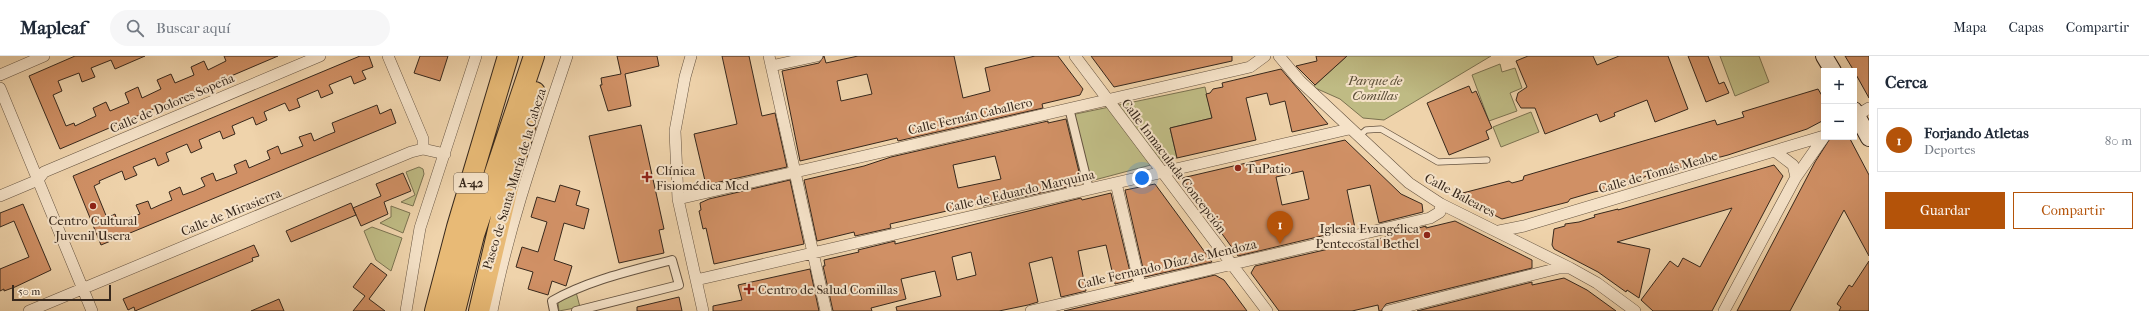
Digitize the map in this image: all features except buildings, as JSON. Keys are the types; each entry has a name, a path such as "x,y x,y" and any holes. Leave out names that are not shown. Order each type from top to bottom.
{"highway":[{"name":"A-42","path":"435,311 457,227 508,56"},
{"name":"A-42","path":"455,311 474,235 532,60"},
{"name":"A-42","path":"479,311 509,183 537,86 532,60"}],"main road":[{"path":"1824,56 1830,68"},
{"path":"1858,113 1869,138"}],"street":[{"path":"0,75 44,56"},
{"name":"Calle de Dolores Sopeña","path":"0,196 38,180 44,172 320,56"},
{"path":"388,56 423,139 423,149 445,154"},
{"path":"406,311 420,228 476,56"},
{"name":"Paseo de Santa María de la Cabeza","path":"492,311 497,285 523,190 567,56"},
{"path":"691,56 682,91 675,131 678,199 703,311"},
{"path":"817,56 770,61 826,311"},
{"name":"Calle Inmaculada Concepción","path":"1075,56 1229,263 1267,311"},
{"name":"Calle Fernán Caballero","path":"678,199 1250,67 1265,56"},
{"name":"Calle Baleares","path":"1279,56 1300,81 1349,129 1409,184 1441,204 1499,231 1597,283 1635,311"},
{"path":"0,88 92,311"},
{"path":"1069,108 1089,189"},
{"name":"Calle de Eduardo Marquina","path":"696,280 1349,129"},
{"name":"Calle de Tomás Meabe","path":"1499,231 1532,224 1776,152 1821,137"},
{"path":"1724,311 1796,177 1821,140"},
{"name":"Calle de Mirasierra","path":"29,311 411,152 423,149"},
{"path":"1776,152 1793,165 1796,177"},
{"path":"1116,183 1140,285"},
{"name":"Calle Fernando Díaz de Mendoza","path":"1031,311 1229,263 1430,218 1440,212 1441,204"},
{"path":"554,311 552,301 570,291 619,274 672,260 679,285 576,311"},
{"path":"1388,311 1559,268 1570,268"}],"lane":[{"path":"1358,137 1366,130 1382,129 1438,162 1487,160"}],"green space":[{"name":"Parque de Comillas","path":"1347,56 1491,56 1384,120 1363,118 1340,99 1313,87"},
{"path":"1720,56 1759,56 1769,82 1735,96"},
{"path":"1500,64 1502,72 1515,68 1522,88 1510,93 1517,111 1489,121 1472,75"},
{"path":"1205,87 1212,118 1170,128 1177,158 1087,182 1081,180 1067,119 1071,115"},
{"path":"1531,112 1539,132 1501,147 1493,127"},
{"path":"419,167 423,169 424,174 413,206 401,202 415,195 406,172"},
{"path":"391,206 410,213 403,233 380,223 391,217"},
{"path":"372,227 402,238 391,271 376,260 364,231"},
{"path":"576,292 580,307 559,311 558,303"}],"place":[{"name":"TuPatio","path":"1238,168"},
{"name":"Clínica Fisiomédica Mcd","path":"647,177"},
{"name":"Centro Cultural Juvenil Usera","path":"93,206"},
{"name":"Iglesia Evangélica Pentecostal Bethel","path":"1427,235"},
{"name":"Forjando Atletas","path":"1280,244"},
{"name":"Centro de Salud Comillas","path":"749,289"}]}
